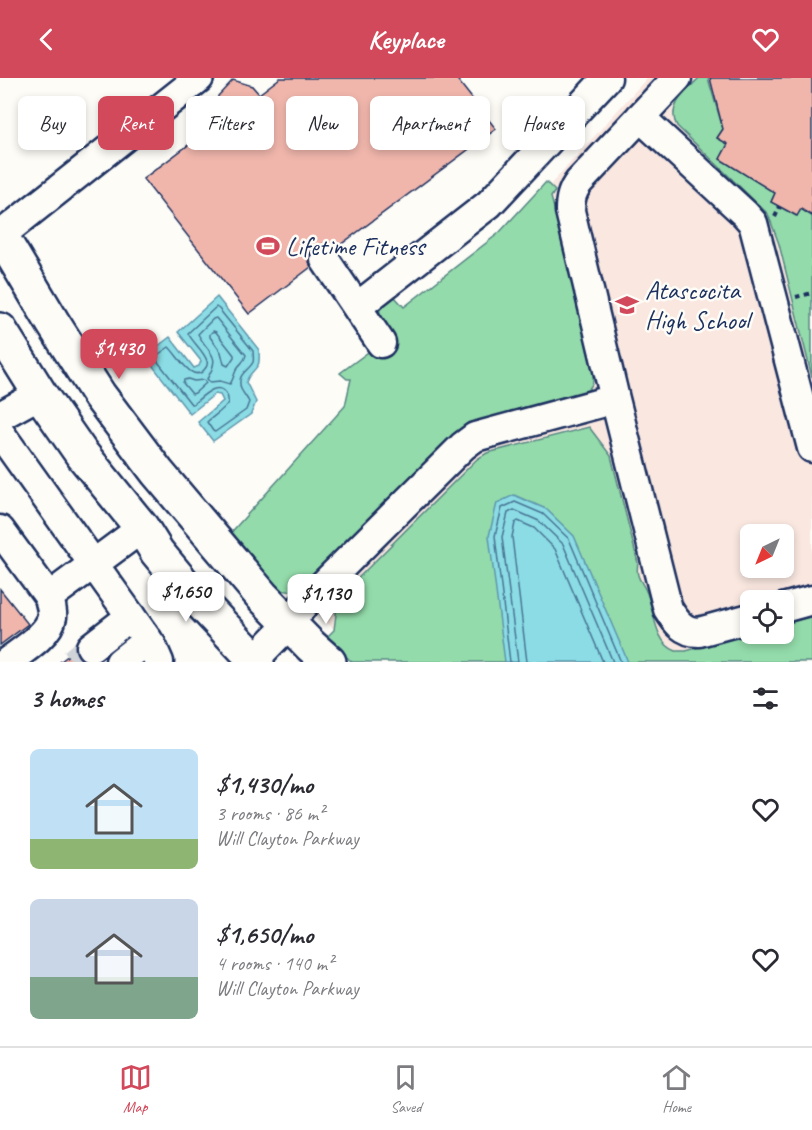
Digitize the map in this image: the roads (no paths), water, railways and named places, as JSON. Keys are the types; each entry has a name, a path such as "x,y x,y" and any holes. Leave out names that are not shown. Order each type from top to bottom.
{"main road":[{"path":"0,235 52,323 105,404 156,472 262,596 329,662"},
{"path":"0,330 81,453 142,528 156,552 255,661"}],"street":[{"path":"0,235 199,78"},
{"path":"357,306 489,204 607,78"},
{"path":"677,78 579,182 570,200 570,211 668,609 674,619 690,632 699,632 740,621"},
{"path":"640,117 753,223 812,448"},
{"path":"325,260 381,343"},
{"path":"0,416 40,394"},
{"path":"255,661 305,603 463,446 475,437 615,399"},
{"path":"0,433 94,565 146,643 104,655"},
{"path":"49,597 142,528"},
{"path":"0,530 49,597 52,616 48,627 39,637 7,662"},
{"path":"794,606 812,600"}],"water":[{"path":"217,297 259,350 259,358 258,365 246,382 256,402 251,414 213,441 198,422 223,401 220,395 215,394 190,414 145,356 170,337 194,368 199,366 201,361 178,332"},
{"path":"514,495 546,509 574,536 628,662 505,662 489,536 497,503"}],"tunnel":[{"path":"73,662 91,647"}],"place":[{"name":"Lifetime Fitness","path":"268,246"},
{"name":"Atascocita High School","path":"627,305"}]}
